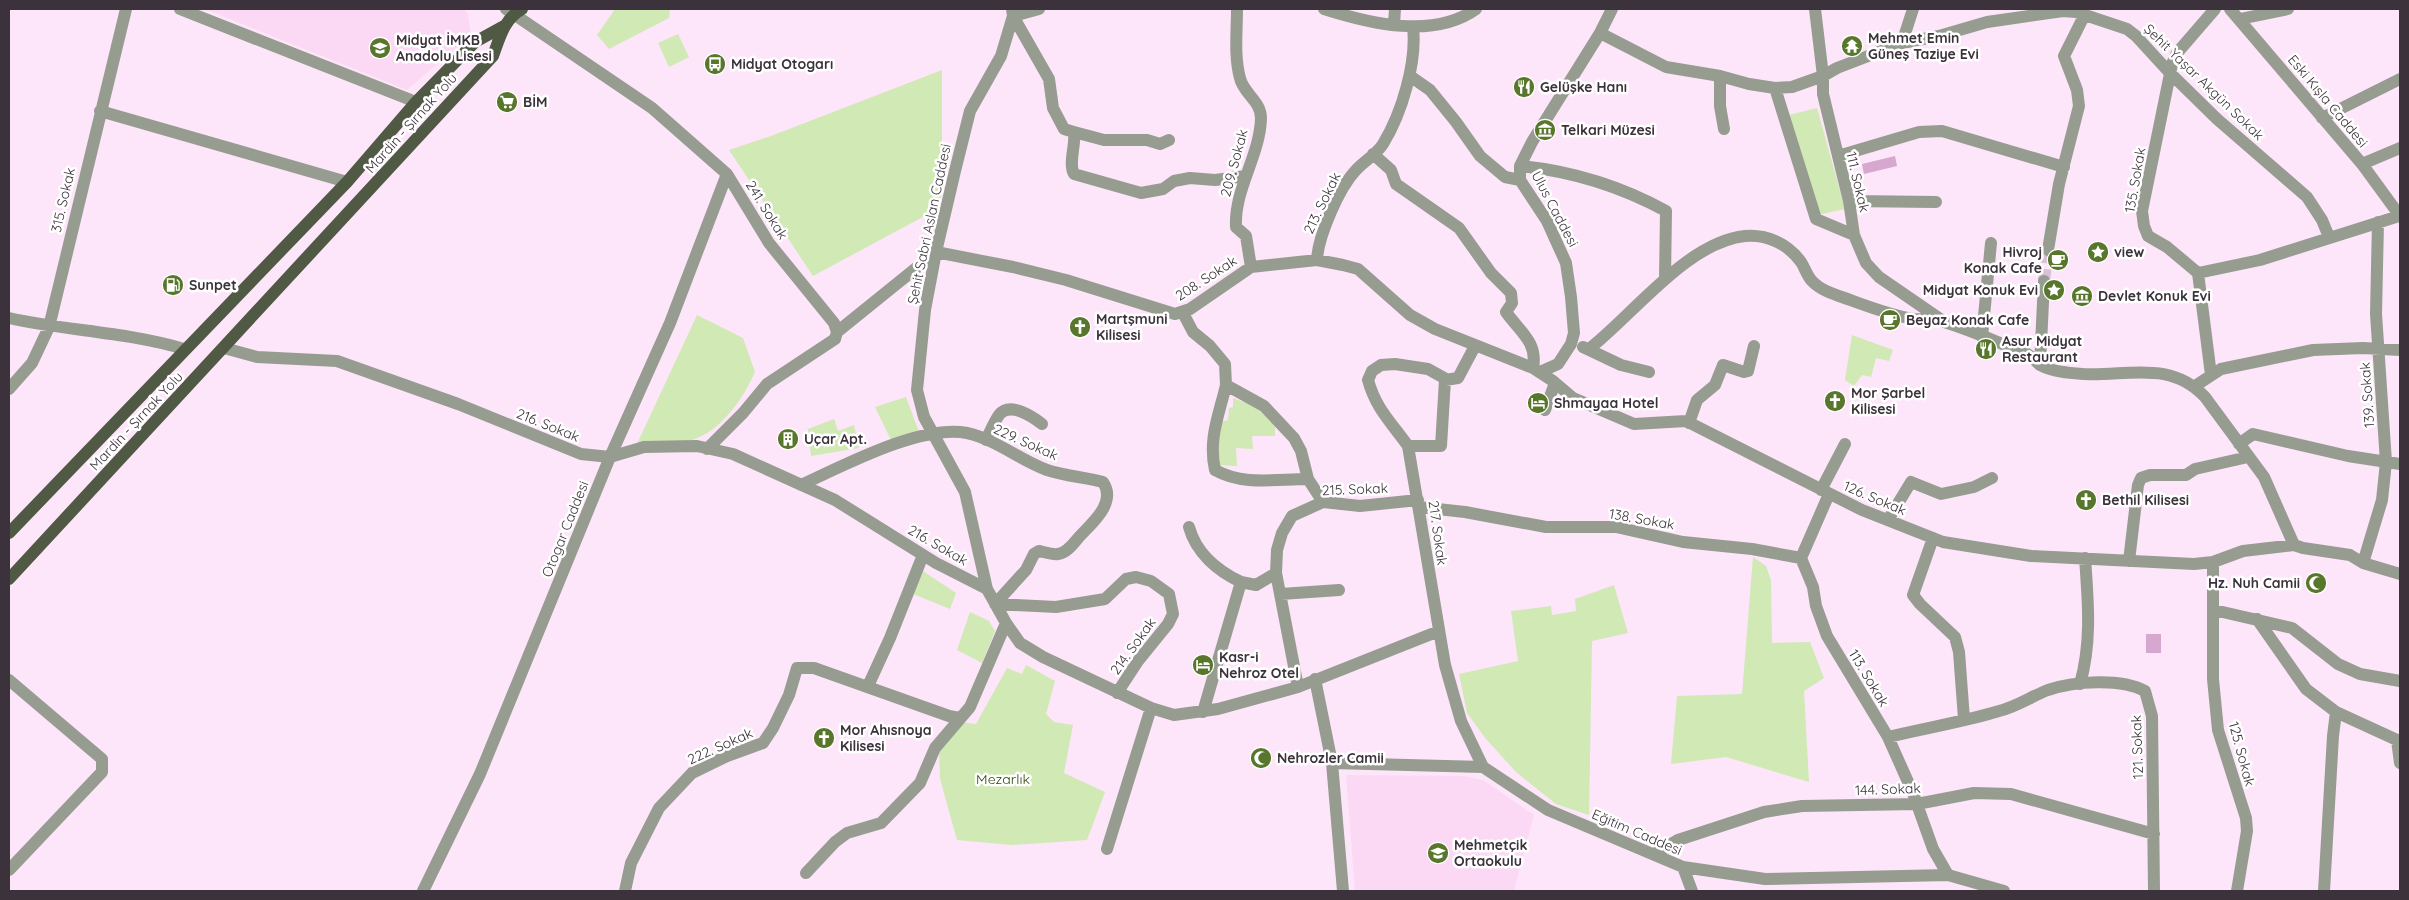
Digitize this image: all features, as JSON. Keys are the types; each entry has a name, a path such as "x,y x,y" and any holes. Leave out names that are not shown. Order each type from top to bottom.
{"main road":[{"path":"504,26 514,10"},
{"name":"Mardin - Şırnak Yolu","path":"9,533 184,349 347,182 416,102 475,42 504,26"},
{"name":"Mardin - Şırnak Yolu","path":"9,579 493,56 504,26"}],"street":[{"name":"315. Sokak","path":"9,389 32,363 49,327 126,9"},
{"path":"180,9 416,102"},
{"path":"1039,9 1013,12 1049,79 1053,108 1064,128 1104,140 1147,140 1160,144 1169,140"},
{"name":"209. Sokak","path":"1237,9 1240,80 1257,102 1261,118 1256,147 1246,176 1236,218 1236,227 1246,236 1251,267"},
{"path":"1324,9 1361,14 1394,24 1418,26 1454,21 1476,9"},
{"path":"1394,24 1395,9"},
{"name":"Ulus Caddesi","path":"1572,342 1574,333 1566,264 1546,221 1520,180 1520,166 1532,142 1600,32 1612,9"},
{"name":"111. Sokak","path":"1815,9 1823,76 1823,94 1849,201 1854,235 1866,263 1872,271 1943,322"},
{"path":"1902,43 1914,9"},
{"name":"135. Sokak","path":"2198,273 2167,247 2148,236 2144,226 2142,211 2169,72 2177,53 2215,9"},
{"name":"Eski Kışla Caddesi","path":"2230,9 2362,164 2400,216"},
{"path":"2240,19 2288,9"},
{"name":"241. Sokak","path":"514,10 652,108 727,174 769,244 834,323 837,332"},
{"name":"Şehit Yaşar Akgün Sokak","path":"1776,88 1792,87 1902,43 1939,36 2003,14 2062,11 2085,14 2127,29 2136,36 2169,72 2217,119 2307,197 2322,220 2328,237"},
{"name":"Şehit Sabri Aslan Caddesi","path":"1013,12 1001,56 970,111 936,252 924,318 917,390 924,417 965,492 987,589 1006,623 1020,643 1117,693 1151,708 1174,715 1203,712 1247,702 1298,687 1439,631"},
{"path":"2048,250 2059,184 2079,106 2077,90 2064,56 2085,14"},
{"name":"213. Sokak","path":"1317,260 1318,245 1345,186 1355,170 1382,145 1394,121 1410,76 1418,26"},
{"path":"1600,32 1666,67 1776,88 1816,219 1854,235"},
{"path":"1410,76 1430,90 1480,156 1505,177 1520,180"},
{"path":"1720,76 1720,106 1724,129"},
{"path":"2322,118 2400,79"},
{"path":"100,111 347,182"},
{"path":"1838,156 1919,132 1942,131 2064,168"},
{"path":"1074,132 1072,169 1074,174 1128,188 1134,192 1163,189 1174,181 1190,178 1215,180 1246,176"},
{"path":"2362,164 2400,148"},
{"path":"1373,154 1391,170 1396,184 1459,228 1491,273 1506,286 1511,293 1512,303 1506,312 1530,343 1535,355 1536,370 1558,364 1572,342 1621,365 1650,372"},
{"path":"1520,166 1552,169 1600,182 1638,196 1666,211 1665,279"},
{"name":"Otogar Caddesi","path":"423,891 480,774 610,457 670,323 727,174"},
{"path":"1849,201 1936,202"},
{"path":"2211,375 2198,273 2260,260 2328,237 2400,216"},
{"name":"139. Sokak","path":"2363,563 2382,500 2386,462 2376,314 2378,222"},
{"path":"1589,350 1608,335 1665,279 1704,251 1733,238 1756,236 1781,244 1801,262 1812,281 1825,290 1855,302 1913,319 1943,322 2028,354 2040,365 2062,372 2086,374 2129,372 2162,374 2184,379 2195,386 2264,478 2294,544 2304,548 2350,555 2363,563 2400,574"},
{"path":"1982,337 1991,244"},
{"path":"707,448 743,413 767,384 788,368 821,350 835,339 837,332 936,252"},
{"name":"208. Sokak","path":"936,252 1031,271 1175,314 1183,313 1251,267 1271,263 1317,260 1358,269 1410,315 1435,330 1475,346"},
{"path":"2040,365 2044,281"},
{"path":"1183,313 1193,332 1210,346 1225,364 1226,385 1214,428 1212,458 1215,470 1226,476 1243,481 1308,479"},
{"path":"9,318 49,327 149,339 184,349"},
{"path":"1446,379 1441,446 1408,446 1384,417 1368,380 1372,371 1382,365 1395,364 1428,369 1446,379 1458,378 1475,346"},
{"name":"126. Sokak","path":"1475,346 1536,370 1573,398 1634,424 1671,420 1689,423 1825,492 1944,542 2030,556 2194,564 2213,562 2243,551 2294,544"},
{"path":"1689,423 1697,400 1715,385 1723,365 1744,372 1748,370 1754,346"},
{"name":"216. Sokak","path":"224,348 257,357 338,362 458,404 581,454 610,457 644,447 697,446 733,454 835,500 923,555 987,589"},
{"path":"2195,386 2221,369 2313,350 2362,348 2400,350"},
{"path":"1545,410 1555,383"},
{"path":"1226,385 1264,406 1294,438 1301,451 1308,479 1323,502"},
{"path":"986,440 1000,413 1007,410 1026,412 1042,424"},
{"name":"229. Sokak","path":"801,485 907,440 934,434 968,434 986,440 1046,469 1103,482 1107,488 1107,499 1099,516 1067,549 1058,554 1039,551 1034,554 1026,570 996,604"},
{"path":"2240,444 2253,434 2400,464"},
{"path":"1801,558 1845,444"},
{"name":"217. Sokak","path":"1408,446 1444,665 1461,721 1483,767"},
{"path":"2129,561 2138,485 2141,478 2186,475 2195,469 2248,456"},
{"path":"1888,520 1908,483 1911,482 1941,494 1974,487 1992,478"},
{"name":"215. Sokak","path":"1298,687 1276,574 1277,550 1282,534 1292,516 1323,502 1360,506 1418,504"},
{"name":"138. Sokak","path":"1418,504 1546,527 1616,527 1683,542 1752,549 1801,558"},
{"path":"1189,527 1192,539 1215,568 1241,582 1256,585 1276,574"},
{"path":"1933,538 1913,594 1920,604 1955,637 1959,652 1964,719"},
{"path":"868,686 890,638 923,555"},
{"name":"113. Sokak","path":"1801,558 1813,587 1816,606 1827,636 1888,737 1917,804 1933,849 1948,875"},
{"path":"2080,684 2087,660 2089,621 2085,558"},
{"name":"125. Sokak","path":"2213,562 2213,679 2218,730 2246,818 2247,831 2237,891"},
{"name":"214. Sokak","path":"996,604 1056,607 1105,599 1126,579 1136,577 1151,581 1169,594 1173,614 1168,624 1138,661 1117,693"},
{"path":"1203,712 1241,582"},
{"path":"1280,594 1339,590"},
{"path":"2214,610 2292,628 2338,664 2360,674 2400,681"},
{"path":"2257,619 2306,689 2336,712 2397,740 2400,763"},
{"path":"806,873 835,842 847,833 881,823 920,783 935,748 970,707 1006,623"},
{"name":"222. Sokak","path":"626,891 630,863 659,808 692,773 727,756 763,743 773,728 789,695 798,668 814,668 949,716 960,718"},
{"path":"1315,679 1332,763 1343,891"},
{"path":"9,680 102,759 103,766 102,772 9,870"},
{"name":"121. Sokak","path":"1888,737 2001,711 2049,689 2080,684 2117,682 2134,685 2145,691 2152,716 2154,891"},
{"path":"1107,849 1151,708"},
{"path":"2324,891 2336,712"},
{"path":"1332,763 1483,767"},
{"name":"Eğitim Caddesi","path":"1483,767 1548,810 1683,867 1765,879 1948,875 2004,891"},
{"name":"144. Sokak","path":"1654,854 1678,840 1764,812 1802,806 1917,804 1974,793 2012,794 2154,834"},
{"path":"1683,867 1692,891"}],"shaded area":[{"name":"Midyat İMKB Anadolu Lisesi","path":"205,9 464,9 468,14 471,35 407,90"},
{"path":"1895,156 1897,166 1864,174 1862,164"},
{"path":"2146,634 2161,634 2161,653 2146,653"},
{"name":"Mehmetçik Ortaokulu","path":"1346,775 1464,776 1483,780 1534,815 1514,891 1355,891"}],"green space":[{"path":"615,9 670,9 669,18 609,49 597,35"},
{"path":"678,34 689,57 669,67 658,43"},
{"path":"942,70 942,195 932,212 813,276 729,150 771,136"},
{"path":"1817,108 1845,209 1817,215 1789,115"},
{"path":"697,315 743,338 755,372 744,393 730,413 722,422 703,436 680,442 637,444"},
{"path":"1852,335 1893,350 1889,361 1876,358 1871,377 1862,375 1854,386 1845,380"},
{"path":"906,397 919,432 891,440 875,407"},
{"path":"1233,398 1258,407 1275,427 1275,436 1252,436 1253,449 1236,448 1237,466 1219,465 1215,445 1221,422 1228,420 1229,408 1233,407"},
{"path":"834,419 838,431 854,425 859,448 811,456 808,429"},
{"path":"1753,557 1766,566 1771,580 1772,643 1810,642 1824,678 1804,691 1809,782 1726,757 1671,764 1677,696 1742,694"},
{"path":"923,571 956,593 950,609 913,594"},
{"path":"1614,585 1628,633 1592,641 1589,815 1556,804 1516,772 1486,739 1467,713 1459,674 1518,661 1511,611 1551,606 1552,615 1576,611 1575,599"},
{"path":"970,612 989,621 995,631 982,663 957,650"},
{"name":"Mezarlık","path":"1026,665 1055,681 1046,714 1054,722 1073,725 1064,773 1105,792 1087,840 1012,845 957,840 940,779 939,748 961,722 976,724 1007,668 1022,674"}],"tunnel":[{"path":"2044,281 2048,250"}],"place":[{"name":"Mehmet Emin Güneş Taziye Evi","path":"1852,46"},
{"name":"Midyat İMKB Anadolu Lisesi","path":"380,48"},
{"name":"Midyat Otogarı","path":"715,64"},
{"name":"Gelüşke Hanı","path":"1524,87"},
{"name":"BİM","path":"507,102"},
{"name":"Telkari Müzesi","path":"1545,130"},
{"name":"view","path":"2098,252"},
{"name":"Hivroj Konak Cafe","path":"2058,260"},
{"name":"Sunpet","path":"173,285"},
{"name":"Midyat Konuk Evi","path":"2054,290"},
{"name":"Devlet Konuk Evi","path":"2082,296"},
{"name":"Beyaz Konak Cafe","path":"1890,320"},
{"name":"Martşmuni Kilisesi","path":"1080,327"},
{"name":"Asur Midyat Restaurant","path":"1986,349"},
{"name":"Mor Şarbel Kilisesi","path":"1835,401"},
{"name":"Shmayaa Hotel","path":"1538,403"},
{"name":"Uçar Apt.","path":"788,439"},
{"name":"Bethil Kilisesi","path":"2086,500"},
{"name":"Hz. Nuh Camii","path":"2316,583"},
{"name":"Kasr-i Nehroz Otel","path":"1203,665"},
{"name":"Mor Ahısnoya Kilisesi","path":"824,738"},
{"name":"Nehrozler Camii","path":"1261,758"},
{"name":"Mehmetçik Ortaokulu","path":"1438,853"}]}
